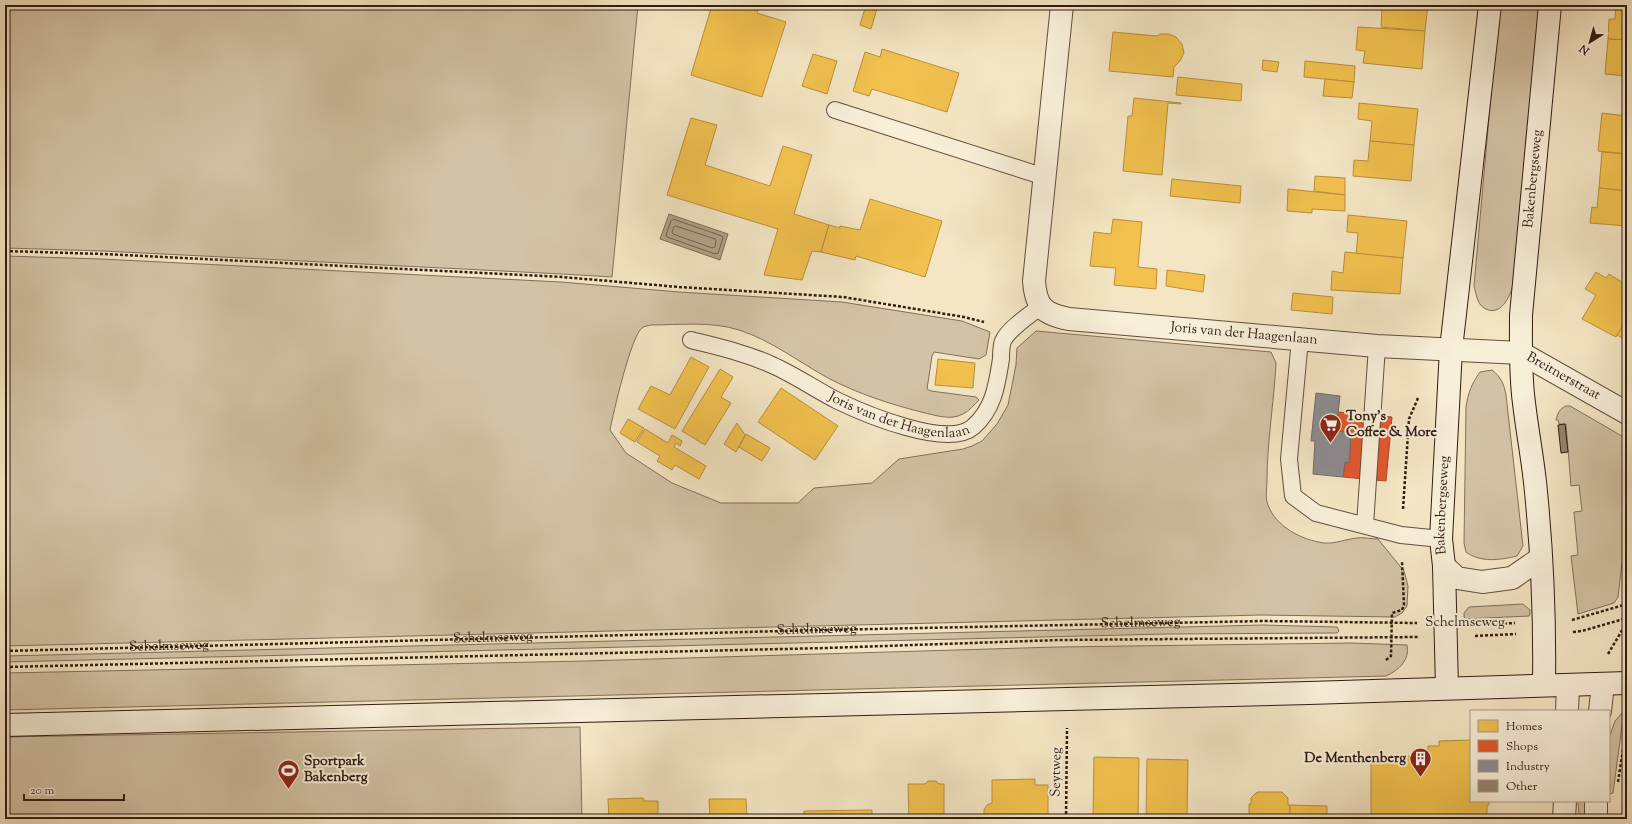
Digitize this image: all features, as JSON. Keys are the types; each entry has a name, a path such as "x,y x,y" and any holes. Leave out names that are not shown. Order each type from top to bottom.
{"street":[{"path":"1041,306 1035,295 1034,281 1062,5"},
{"name":"Bakenbergseweg","path":"1447,688 1444,566 1441,539 1451,349 1490,5"},
{"name":"Bakenbergseweg","path":"1544,686 1544,621 1541,558 1535,482 1523,402 1521,353 1522,315 1550,5"},
{"name":"Joris van der Haagenlaan","path":"1041,306 1046,312 1053,316 1069,319 1300,338 1377,346 1451,349"},
{"path":"1451,349 1521,353"},
{"name":"Breitnerstraat","path":"1521,353 1627,413"},
{"name":"Bakenbergseweg","path":"1444,566 1457,578 1482,582 1512,578 1541,558"},
{"path":"5,725 1309,693 1627,683"},
{"path":"1600,710 1603,684"},
{"path":"1567,710 1568,686"},
{"path":"1564,819 1565,802"},
{"path":"1596,802 1596,819"}],"lane":[{"path":"835,110 1045,177"},
{"name":"Joris van der Haagenlaan","path":"691,340 747,354 773,365 837,401 863,412 914,430 953,435 972,428 985,416 994,397 1003,341 1014,328 1041,306"},
{"path":"1300,338 1289,458 1293,496 1316,513 1401,535 1441,539"},
{"path":"1364,526 1377,346"}],"path":[{"path":"5,251 103,254 562,277 835,297 964,317 993,325 1014,328"},
{"name":"Schelmseweg","path":"5,651 823,630 1255,621 1391,622 1445,625 1573,620 1627,604"},
{"name":"Schelmseweg","path":"5,667 803,649 1060,640 1415,636"},
{"path":"1618,783 1627,720"},
{"name":"Seytweg","path":"1066,819 1067,724"}],"shaded area":[{"path":"5,5 638,5 612,277 103,251 5,248"},
{"path":"1499,5 1539,5 1513,285 1507,300 1503,305 1495,310 1490,310 1484,308 1480,304 1474,286"},
{"path":"5,256 101,259 561,282 679,292 842,302 962,321 990,332 986,355 979,359 934,352 932,356 927,389 931,391 976,397 979,400 963,414 953,417 942,417 898,406 852,389 830,379 751,334 739,330 706,324 651,325 643,327 633,345 628,360 610,430 626,453 672,483 721,503 798,503 814,488 872,483 899,459 963,449 982,441 997,424 1008,405 1016,365 1017,348 1036,331 1271,352 1276,363 1268,452 1266,497 1272,513 1283,526 1307,539 1328,543 1360,538 1378,539 1404,571 1408,586 1407,606 1402,613 1395,617 1261,615 5,646"},
{"path":"1492,370 1502,381 1506,395 1523,546 1517,556 1491,560 1478,558 1466,552 1464,543 1466,407 1471,388 1480,372"},
{"path":"1566,406 1570,406 1627,439 1627,521 1618,597 1614,603 1578,614 1571,556 1578,555 1574,512 1582,511 1579,485 1571,486 1566,424 1559,424 1558,420 1556,420 1559,412"},
{"path":"1523,604 1530,610 1529,616 1466,619 1464,617 1464,613 1469,607"},
{"path":"1263,625 1337,627 1339,631 1337,633 1166,634 5,662 5,656"},
{"path":"1351,643 1407,645 1407,655 1399,668 1386,676 5,710 5,673 585,661 1057,647"},
{"path":"1624,711 1613,793 1610,794 1610,735 1615,721"},
{"name":"Sportpark Bakenberg","path":"580,727 582,819 5,819 5,737"},
{"path":"1578,802 1588,802 1586,817 1580,818"}],"water":[{"path":"669,214 728,234 720,260 660,239"}],"building: Homes":[{"path":"712,5 759,5 757,13 786,22 762,97 691,75"},
{"path":"866,5 878,5 871,29 860,25"},
{"path":"1369,5 1428,5 1425,31 1381,27 1382,8"},
{"path":"1616,5 1627,5 1627,40 1608,39 1609,19 1615,19"},
{"path":"1358,27 1425,31 1422,69 1363,63 1365,51 1356,50"},
{"path":"1113,32 1157,36 1160,34 1169,34 1176,37 1182,44 1184,53 1180,61 1174,67 1173,77 1109,71"},
{"path":"1608,39 1627,40 1627,76 1605,74"},
{"path":"882,49 959,73 947,112 872,89 869,96 853,91 865,52 880,57"},
{"path":"813,54 837,61 827,94 802,86"},
{"path":"1263,60 1279,62 1277,72 1262,70"},
{"path":"1305,61 1355,66 1354,82 1304,77"},
{"path":"1178,77 1242,84 1241,101 1176,95"},
{"path":"1325,79 1354,82 1352,98 1323,96"},
{"path":"1134,98 1181,103 1168,103 1162,175 1123,171 1128,116 1132,116"},
{"path":"1359,103 1418,109 1414,145 1370,141 1372,121 1358,119"},
{"path":"1602,113 1627,116 1627,154 1598,151"},
{"path":"691,118 717,125 705,165 770,186 783,146 812,155 794,214 829,225 821,252 812,251 802,280 764,275 778,229 667,195"},
{"path":"1370,141 1414,145 1411,181 1353,176 1354,160 1368,161"},
{"path":"1602,152 1627,154 1627,191 1599,188"},
{"path":"1315,176 1345,178 1345,195 1314,191"},
{"path":"1172,179 1241,186 1240,203 1170,196"},
{"path":"1599,188 1627,191 1627,226 1590,223 1592,207 1597,208"},
{"path":"1288,189 1345,195 1345,211 1312,209 1312,213 1287,211"},
{"path":"870,199 942,221 925,277 856,256 855,260 821,252 829,225 840,228 840,226 860,230"},
{"path":"1348,215 1407,221 1403,258 1356,254 1358,233 1347,232"},
{"path":"1113,219 1142,222 1138,267 1157,269 1156,289 1114,285 1116,268 1090,266 1094,232 1111,234"},
{"path":"1345,252 1403,258 1400,294 1331,290 1332,271 1343,273"},
{"path":"1167,270 1205,275 1203,292 1166,286"},
{"path":"1596,272 1606,278 1609,274 1625,284 1627,281 1627,319 1616,337 1582,319 1596,295 1585,289"},
{"path":"1293,293 1333,297 1332,314 1291,310"},
{"path":"1627,319 1627,341 1617,335"},
{"path":"691,357 709,367 675,429 638,409 651,386 670,395"},
{"path":"938,359 975,363 973,388 935,385"},
{"path":"720,369 733,377 721,397 731,403 705,445 682,431"},
{"path":"781,388 838,426 815,460 758,422"},
{"path":"628,419 644,428 635,442 620,433"},
{"path":"737,423 745,435 736,452 724,444"},
{"path":"645,429 668,443 672,435 682,441 680,446 676,443 674,447 706,466 699,479 675,465 672,470 657,461 660,456 637,442"},
{"path":"746,434 770,448 762,461 739,447"},
{"name":"De Menthenberg","path":"1470,740 1470,802 1489,802 1489,805 1487,805 1487,819 1371,819 1371,757 1428,756 1428,746 1439,746 1439,741"},
{"path":"1094,757 1139,758 1138,819 1093,819"},
{"path":"1147,759 1188,760 1187,819 1146,819"},
{"path":"1035,779 1035,785 1048,785 1048,819 987,819 984,814 984,810 987,805 992,803 992,780"},
{"path":"928,781 936,781 939,784 944,784 944,819 909,819 908,784 925,784"},
{"path":"1257,792 1282,792 1288,798 1288,805 1290,805 1290,819 1249,819 1249,804 1251,804 1251,798"},
{"path":"643,798 644,801 658,801 658,819 609,819 608,799"},
{"path":"709,799 746,799 747,816 764,816 764,819 710,819"},
{"path":"1290,805 1327,806 1327,819 1290,819"},
{"path":"872,810 872,819 804,819 804,811"}],"building: Shops":[{"path":"1338,412 1392,417 1386,481 1343,477 1345,462 1349,463 1351,433 1336,431"}],"building: Industry":[{"path":"1316,393 1340,396 1336,431 1351,433 1349,463 1345,462 1343,477 1313,474 1315,441 1311,441"}],"building: Other":[{"path":"1565,424 1568,452 1561,453 1558,425"}],"place":[{"name":"Tony's Coffee & More","path":"1331,444"},
{"name":"De Menthenberg","path":"1421,778"},
{"name":"Sportpark Bakenberg","path":"288,790"}]}
